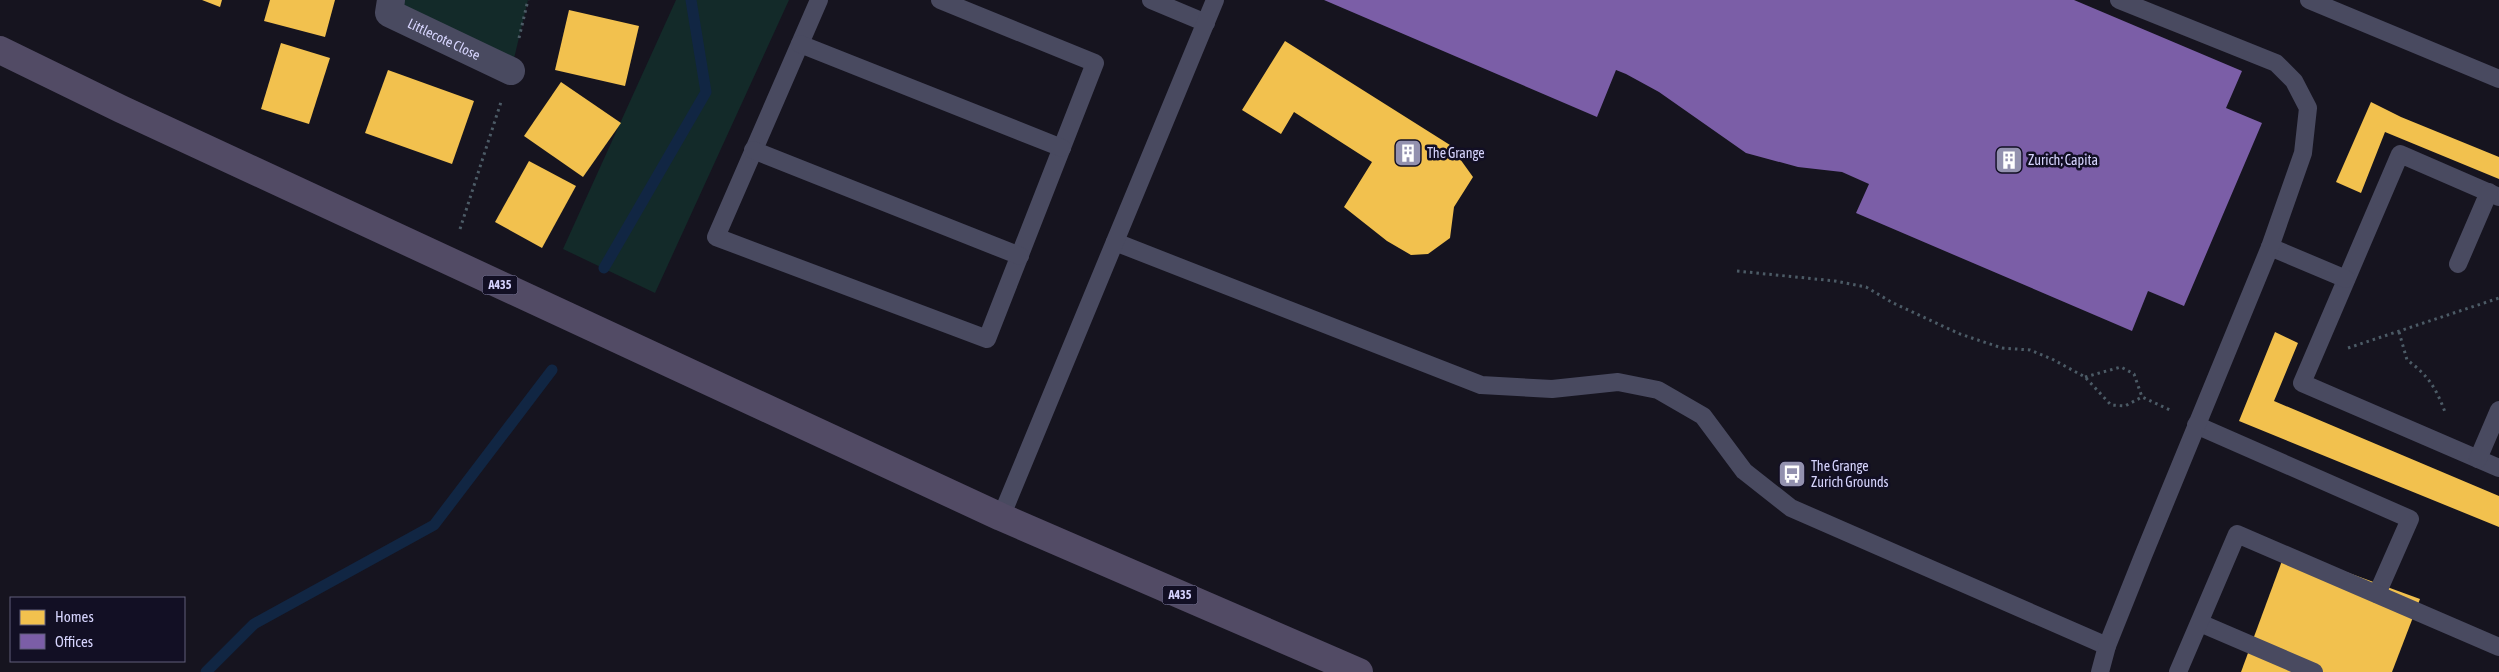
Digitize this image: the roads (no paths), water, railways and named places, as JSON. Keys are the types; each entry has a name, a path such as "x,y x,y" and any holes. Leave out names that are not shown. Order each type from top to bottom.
{"main road":[{"name":"A435","path":"0,50 121,110 1001,517 1358,672"}],"street":[{"name":"Littlecote Close","path":"391,0 388,13 511,71"}],"lane":[{"path":"819,0 716,237 987,339 1095,63 950,2"},
{"path":"1151,0 1206,23"},
{"path":"1001,517 1215,0"},
{"path":"2100,672 2107,646 2142,556 2270,246 2303,153 2308,108 2294,81 2276,63 2119,0"},
{"path":"2309,0 2499,79"},
{"path":"800,44 1062,148"},
{"path":"753,150 1020,256"},
{"path":"2458,264 2494,195 2400,154 2302,383 2499,468"},
{"path":"1115,242 1482,385 1552,389 1618,382 1658,390 1703,416 1744,471 1791,508 2107,646"},
{"path":"2270,246 2346,279"},
{"path":"2478,458 2499,410"},
{"path":"2196,425 2410,519 2377,594"},
{"path":"2178,672 2237,534 2499,647"},
{"path":"2200,623 2314,672"},
{"path":"2093,672 2107,646"}],"waterway":[{"path":"604,268 706,92 691,0"},
{"path":"206,672 254,624 434,525 552,370"}],"place":[{"name":"The Grange","path":"1408,153"},
{"name":"Zurich; Capita","path":"2009,160"},
{"name":"The Grange Zurich Grounds","path":"1792,474"}]}
